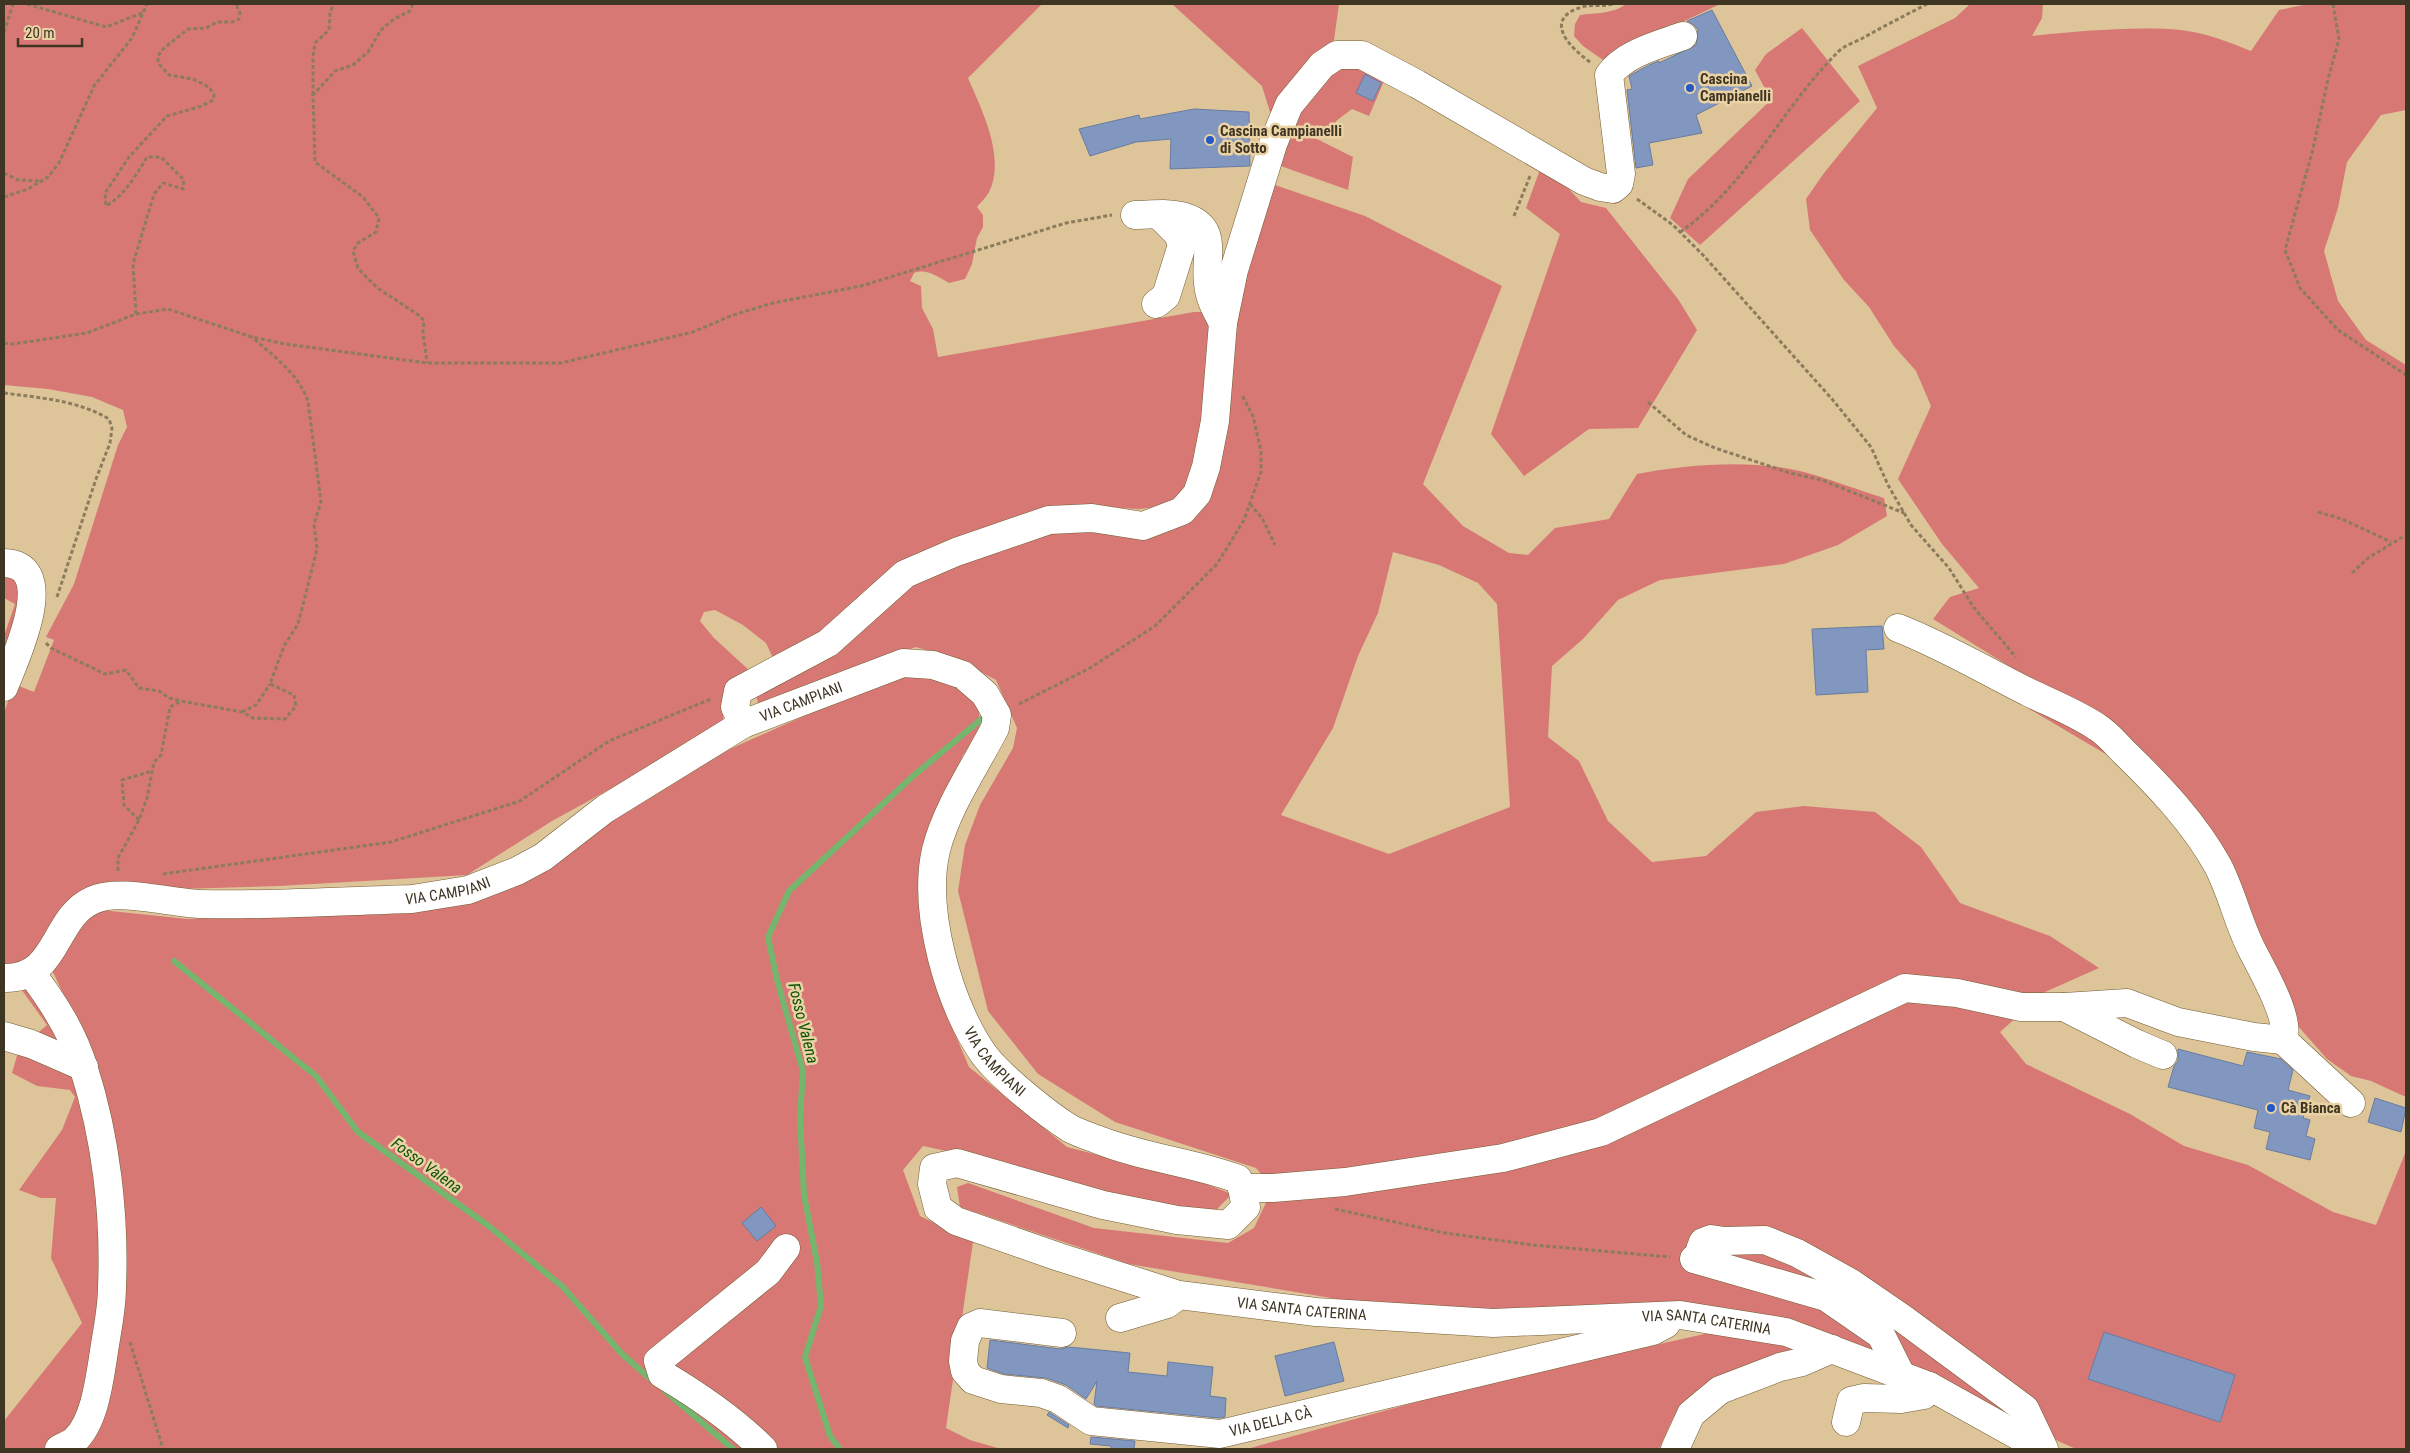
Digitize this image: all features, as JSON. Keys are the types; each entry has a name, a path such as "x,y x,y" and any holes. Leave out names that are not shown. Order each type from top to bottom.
{"street":[{"path":"743,724 735,707 738,691 828,643 904,574 956,552 1049,520 1092,518 1143,526 1182,512 1197,494 1206,466 1215,421 1223,323 1237,262 1273,144 1289,105 1322,65 1336,55 1362,55 1584,181 1600,187 1613,189 1619,184 1621,174 1609,75 1615,68 1648,48 1683,36"},
{"path":"1147,215 1185,217 1204,230 1209,241 1207,282 1212,303 1223,323"},
{"path":"1147,215 1178,234 1182,245 1166,296 1156,304"},
{"path":"4,562 20,567 28,578 33,594 27,625 4,687"},
{"path":"1898,628 1938,644 2031,694 2069,710 2099,727 2134,762 2185,818 2218,867 2248,942 2272,991 2285,1025 2286,1033 2283,1040"},
{"name":"VIA CAMPIANI","path":"31,974 46,960 72,917 83,906 104,896 198,904 234,904 412,899 468,890 509,875 543,857 605,809 743,724 903,663 933,665 963,674 1003,712 951,811 936,851 932,910 945,968 959,1014 985,1057 1027,1097 1072,1130 1126,1151 1238,1179 1242,1188"},
{"path":"4,978 15,978 31,974 48,995 69,1030 84,1067 104,1154 111,1240 112,1287 98,1392 88,1420 75,1440 59,1449"},
{"path":"1242,1188 1273,1188 1344,1182 1503,1158 1601,1132 1905,988 1956,993 2021,1007 2064,1007 2127,1003 2178,1022 2254,1037 2283,1040 2352,1103"},
{"path":"2064,1007 2163,1055"},
{"path":"4,1036 31,1044 84,1067"},
{"name":"VIA SANTA CATERINA","path":"1242,1188 1246,1207 1228,1225 1177,1220 1104,1205 970,1165 957,1163 934,1168 932,1184 938,1208 956,1221 1059,1257 1179,1295 1316,1312 1493,1323 1680,1315 1786,1332 1929,1386 2043,1449"},
{"path":"1901,1375 1882,1335 1826,1297 1699,1260 1703,1242 1711,1239 1724,1241 1765,1240 1797,1253 1836,1274 1902,1318 2025,1409 2043,1449"},
{"path":"763,1449 741,1427 696,1394 662,1374 658,1361 768,1272 786,1248"},
{"path":"1120,1318 1167,1304 1179,1295"},
{"name":"VIA DELLA CÀ","path":"1062,1333 980,1323 971,1327 965,1341 963,1361 965,1371 973,1380 1001,1389 1041,1393 1058,1399 1090,1421 1220,1434 1653,1331 1680,1315"},
{"path":"1675,1449 1691,1414 1720,1390 1780,1367 1802,1362 1832,1349"},
{"path":"1846,1422 1851,1401 1864,1398 1901,1399 1924,1395 1929,1386"}],"path":[{"path":"4,32 13,4"},
{"path":"27,4 106,27 143,13"},
{"path":"4,197 28,189 41,181 59,163 94,86 112,61 125,50 147,4"},
{"path":"136,314 133,264 154,194 163,183 183,189 184,180 161,157 147,157 136,176 116,200 106,206 105,193 134,151 167,116 196,108 213,100 214,95 203,84 193,79 169,75 158,63 158,56 188,29 206,28 217,22 232,22 239,19 240,14 236,4"},
{"path":"333,4 330,13 329,30 315,43 312,56 315,162 363,197 379,218 376,232 358,243 353,251 358,268 379,289 420,316 424,321 423,332 427,363"},
{"path":"313,95 335,71 353,65 365,55 373,47 381,30 394,19 410,11 413,4"},
{"path":"1609,75 1576,52 1562,33 1561,24 1568,13 1583,6 1613,4"},
{"path":"1680,232 1700,218 1729,188 1774,133 1793,105 1838,51 1927,4"},
{"path":"2333,4 2339,39 2328,79 2313,149 2286,250 2300,288 2338,330 2406,376"},
{"path":"1514,216 1539,154"},
{"path":"4,173 18,180 41,181"},
{"path":"1619,184 1680,232 1738,293 1832,399 1871,447 1911,525 1949,568 1974,608 2020,661"},
{"path":"4,343 13,344 88,333 136,314 168,309 252,337 285,344 427,363 561,363 655,343 693,332 733,315 773,303 861,286 1066,223 1113,215 1147,215"},
{"path":"242,712 256,705 270,684 284,646 298,624 317,549 314,524 321,502 308,401 302,386 281,363 252,337"},
{"path":"1003,712 1090,668 1155,626 1217,564 1244,520 1261,472 1261,451 1254,416 1239,390"},
{"path":"4,393 67,402 97,412 109,419 112,428 106,454 53,606"},
{"path":"1648,402 1686,435 1714,448 1790,473 1822,480 1904,513"},
{"path":"1250,504 1262,518 1275,545"},
{"path":"2318,512 2342,519 2391,542"},
{"path":"2352,573 2368,558 2391,542 2406,535"},
{"path":"51,648 105,674 126,670 139,688 159,691 169,698 242,712 263,720 285,719 296,706 294,695 270,684"},
{"path":"158,874 391,842 520,801 609,741 710,699"},
{"path":"112,896 118,870 118,858 139,820 147,798 154,762 161,755 170,708 181,701"},
{"path":"139,820 124,805 122,780 152,770"},
{"path":"118,870 126,871"},
{"path":"1327,1207 1445,1233 1533,1245 1699,1260"},
{"path":"130,1340 163,1449"}],"shaded area":[{"path":"4,4 1042,4 968,78 990,134 995,164 994,179 989,192 977,207 983,215 983,227 977,238 972,264 965,279 949,283 932,274 918,272 914,273 910,281 921,286 922,308 933,329 938,357 1194,312 1216,312 1199,469 1184,499 1158,507 1139,509 1105,507 1002,525 826,637 774,660 766,643 743,625 715,610 704,612 700,621 714,638 750,671 723,710 723,727 552,821 467,875 279,886 179,889 101,887 37,952 22,964 4,965 4,713 14,684 34,692 54,640 46,637 74,584 118,445 127,427 123,410 92,397 48,389 4,385"},
{"path":"1172,4 1339,4 1334,40 1293,87 1277,115 1270,112 1262,86"},
{"path":"1626,4 1720,4 1603,60 1583,46 1574,36 1575,24 1580,15 1610,11"},
{"path":"1970,4 2043,4 2042,18 2032,36 2126,29 2181,30 2226,41 2251,51 2279,10 2308,4 2406,4 2406,110 2381,115 2347,162 2338,208 2324,251 2338,301 2366,340 2406,365 2406,1097 2371,1081 2351,1076 2327,1059 2290,1017 2203,831 2119,762 2026,707 2035,682 1933,619 1950,597 1979,588 1942,544 1898,479 1931,406 1916,371 1894,346 1869,307 1844,280 1810,230 1806,199 1824,173 1877,108 1858,66 1955,18"},
{"path":"1802,28 1860,101 1700,245 1670,218 1688,179 1771,100 1755,70 1766,54"},
{"path":"1347,59 1362,62 1542,164 1384,81 1369,116 1352,109 1336,121 1335,135 1314,126 1311,136 1353,157 1348,190 1278,165 1293,118 1310,87 1333,64"},
{"path":"1542,164 1551,170 1581,202 1606,208 1678,299 1697,330 1638,428 1589,429 1524,476 1491,434 1560,234 1526,208"},
{"path":"1275,185 1365,216 1502,286 1423,484 1463,526 1509,553 1528,555 1555,528 1609,519 1637,474 1677,468 1720,464 1764,465 1804,472 1884,498 1887,516 1838,545 1784,564 1660,580 1618,600 1583,639 1552,666 1548,737 1579,761 1608,821 1652,862 1706,856 1756,812 1804,806 1875,812 1921,847 1960,903 2050,936 2099,968 2045,992 2000,1032 2026,1064 2130,1114 2184,1146 2248,1165 2333,1212 2376,1225 2406,1151 2406,1449 2076,1449 1797,1326 1373,1305 1129,1264 960,1207 957,1187 968,1183 1094,1228 1228,1243 1254,1228 1273,1188 1256,1168 1115,1122 1038,1074 988,1011 958,891 965,845 980,805 1013,748 1017,728 996,680 959,660 916,647 759,708 755,690 919,580 1030,537 1196,515 1239,306 1268,186","holes":["1393,552 1439,565 1478,583 1497,604 1510,807 1389,854 1281,815 1333,728 1358,656 1378,613"]},
{"path":"4,572 23,587 4,671 4,636 15,604 4,598"},
{"path":"938,674 977,697 981,732 963,755 936,816 925,852 919,890 925,946 941,1001 969,1067 1067,1147 1198,1181 1232,1194 1213,1213 1138,1202 1021,1167 923,1146 903,1170 920,1216 973,1242 946,1428 970,1440 1001,1449 4,1449 4,1421 82,1323 51,1258 56,1198 41,1198 19,1190 62,1130 75,1097 70,1090 37,1086 12,1073 19,1049 47,1025 21,989 36,989 80,1031 54,974 47,965 71,928 101,910 188,919 419,908 495,893 730,749 894,676"},
{"path":"1709,1333 1807,1348 1744,1369 1696,1391 1673,1418 1659,1449 1247,1449 1485,1383"}],"building":[{"name":"Cascina Campianelli","path":"1712,10 1752,86 1696,115 1702,133 1649,143 1653,165 1636,168 1627,90 1632,89 1629,76 1649,65 1659,61 1659,63 1696,45 1698,30 1687,21"},
{"path":"1365,74 1381,83 1373,101 1356,93"},
{"name":"Cascina Campianelli di Sotto","path":"1194,109 1249,112 1250,166 1170,169 1171,139 1136,142 1090,156 1079,129 1139,115 1140,119"},
{"path":"1882,626 1884,649 1866,650 1868,692 1816,695 1812,629"},
{"name":"Cà Bianca","path":"2178,1049 2243,1066 2247,1052 2281,1059 2293,1070 2288,1090 2310,1096 2303,1118 2310,1120 2306,1136 2315,1139 2310,1160 2266,1149 2270,1132 2254,1128 2258,1110 2168,1087 2174,1066 2178,1061"},
{"path":"2375,1098 2406,1108 2401,1132 2368,1122"},
{"path":"761,1207 776,1226 757,1241 742,1223"},
{"path":"2104,1332 2235,1375 2220,1422 2088,1379"},
{"path":"990,1340 1060,1349 1069,1347 1130,1353 1128,1372 1167,1376 1168,1362 1213,1367 1210,1396 1226,1398 1225,1417 1219,1418 1096,1406 1094,1404 1097,1381 1086,1399 1066,1385 1046,1378 1004,1374 987,1368"},
{"path":"1334,1342 1344,1381 1285,1396 1275,1356"},
{"path":"1049,1412 1069,1425 1068,1428 1047,1415"},
{"path":"1091,1437 1135,1441 1134,1449 1111,1449 1111,1446 1090,1444"}],"waterway":[{"name":"Fosso Valena","path":"840,1449 830,1436 805,1357 821,1306 817,1262 804,1195 800,1118 803,1071 777,980 768,937 789,891 912,777 985,716"},
{"name":"Fosso Valena","path":"174,961 316,1076 358,1132 490,1227 563,1287 622,1354 654,1382"},
{"name":"Fosso Valena","path":"664,1390 733,1449"}],"place":[{"name":"Cascina Campianelli","path":"1690,88"},
{"name":"Cascina Campianelli di Sotto","path":"1210,140"},
{"name":"Cà Bianca","path":"2271,1108"}]}
